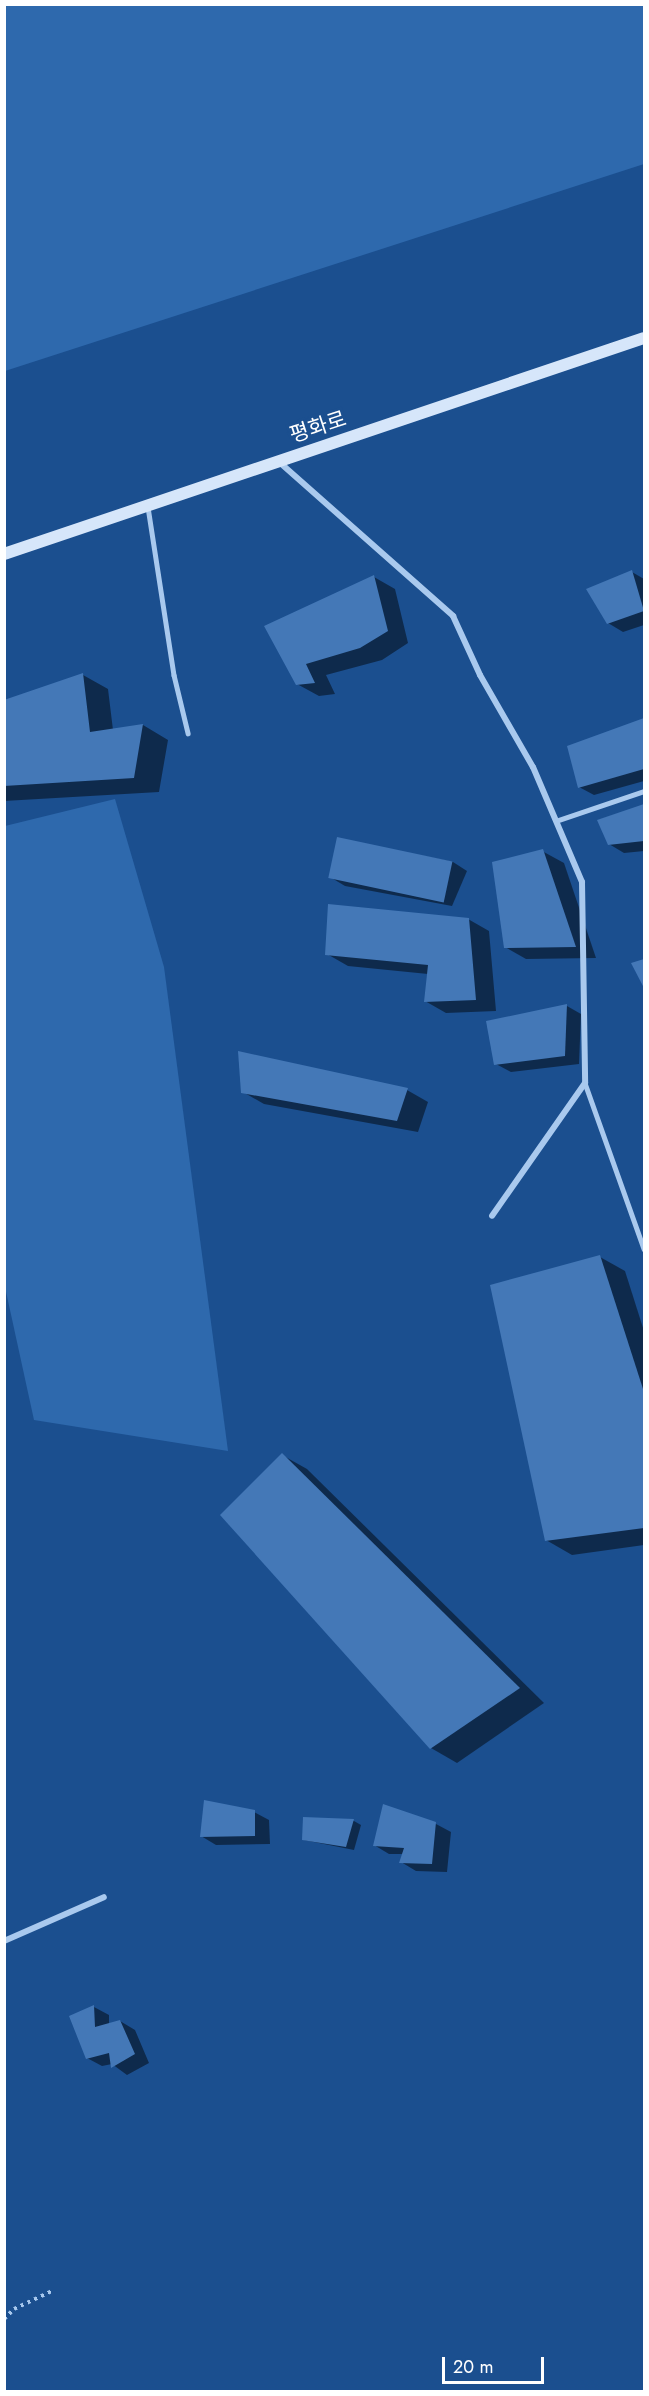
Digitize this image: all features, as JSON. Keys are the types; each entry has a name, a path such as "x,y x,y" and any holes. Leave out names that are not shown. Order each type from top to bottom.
{"main road":[{"name":"평화로","path":"4,554 645,338"}],"street":[{"path":"278,461 453,616 480,675 533,767 582,882 585,1083 492,1216"},
{"path":"4,1941 104,1897"}],"lane":[{"path":"147,504 174,675 188,733"},
{"path":"556,821 645,791"},
{"path":"585,1083 645,1248"}],"path":[{"path":"4,2319 14,2309 52,2290"}],"shaded area":[{"path":"4,5 644,5 644,164 5,371"},
{"path":"115,799 164,967 228,1451 34,1420 5,1287 5,826"}],"building":[{"path":"632,570 644,611 607,624 586,589"},
{"path":"374,575 388,631 360,648 306,664 315,683 296,685 264,626"},
{"path":"83,673 90,732 143,724 134,778 4,786 4,700"},
{"path":"644,718 644,769 578,788 567,746"},
{"path":"644,804 644,841 608,845 597,820"},
{"path":"337,837 452,862 444,903 328,878"},
{"path":"543,849 576,947 504,948 492,862"},
{"path":"328,904 469,918 476,1000 424,1002 428,965 325,955"},
{"path":"644,959 644,988 631,963"},
{"path":"567,1004 565,1056 494,1065 486,1021"},
{"path":"238,1051 408,1088 397,1121 241,1093"},
{"path":"600,1255 644,1392 644,1528 545,1541 490,1285"},
{"path":"282,1453 520,1688 430,1749 220,1515"},
{"path":"204,1800 255,1810 255,1836 200,1837"},
{"path":"383,1804 436,1822 432,1864 399,1863 404,1848 373,1846"},
{"path":"303,1817 354,1819 346,1847 302,1840"},
{"path":"94,2005 95,2027 120,2020 135,2054 111,2068 109,2053 86,2059 69,2016"}]}
